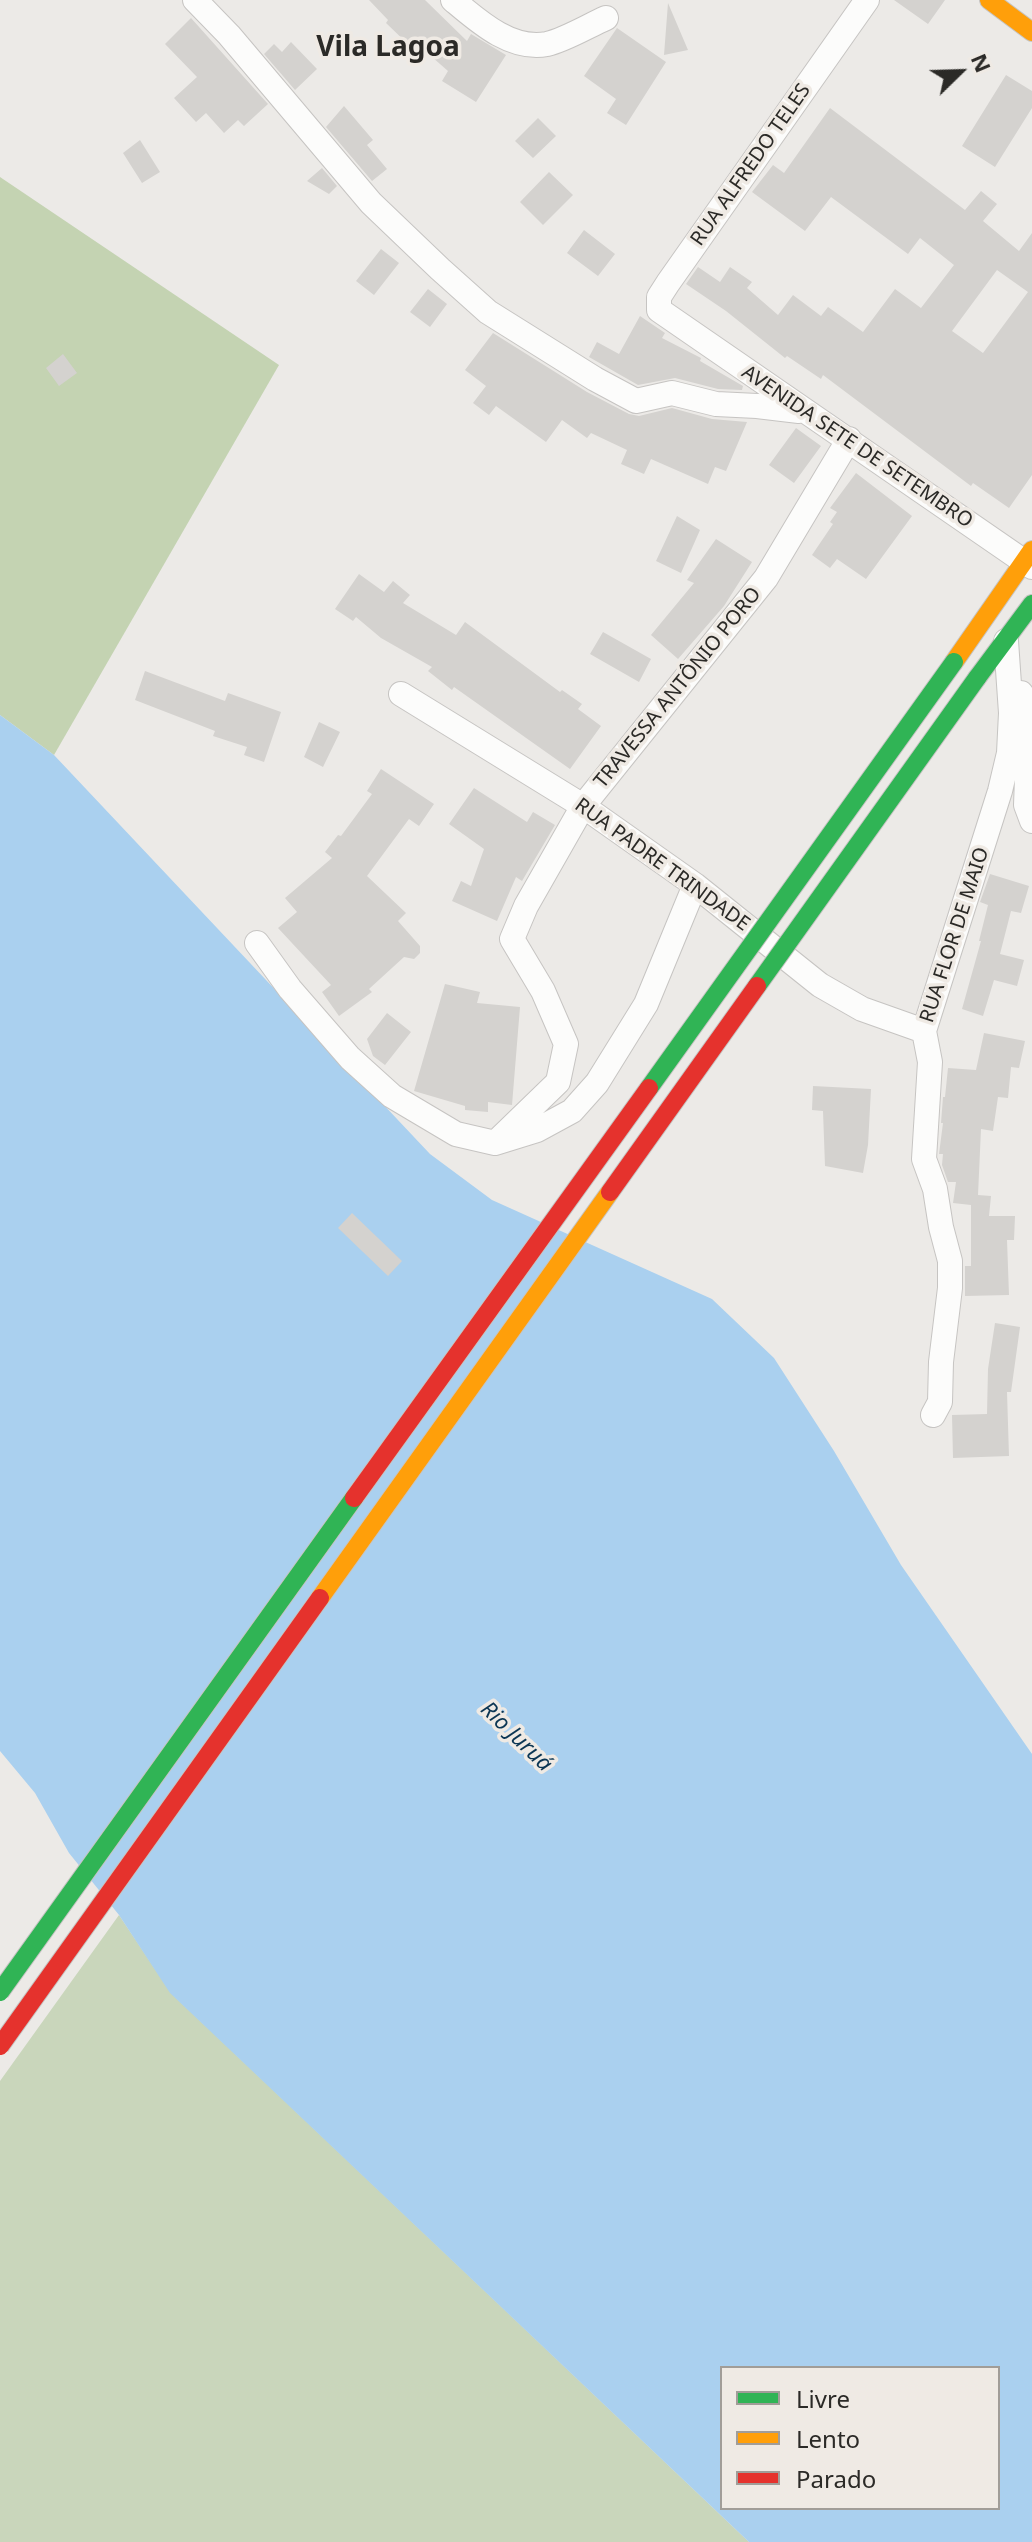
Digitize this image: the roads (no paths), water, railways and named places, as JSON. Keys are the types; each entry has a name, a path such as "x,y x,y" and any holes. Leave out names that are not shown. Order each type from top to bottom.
{"main road":[{"path":"989,0 1032,32"},
{"path":"0,1992 979,625 1029,560"},
{"path":"0,2046 1032,604"}],"street":[{"path":"195,0 229,35 371,203 488,312 636,401 672,393 716,404 805,412"},
{"path":"453,0 513,42 547,44 606,18"},
{"name":"RUA ALFREDO TELES","path":"681,326 659,310 659,297 867,0"},
{"name":"AVENIDA SETE DE SETEMBRO","path":"681,326 1029,560"},
{"name":"TRAVESSA ANTÔNIO PORO","path":"495,1143 558,1082 566,1044 543,991 512,939 526,906 583,806 766,578 849,439"},
{"name":"RUA FLOR DE MAIO","path":"933,1415 940,1402 950,1261 935,1189 924,1159 930,1062 924,1031 1000,791 1009,753 1011,713 1006,641"},
{"path":"1008,675 1025,700 1028,752 1026,805 1032,821"},
{"name":"RUA PADRE TRINDADE","path":"401,694 583,806 695,885 820,985 862,1009 924,1031"},
{"path":"257,943 290,989 350,1058 392,1096 456,1134 495,1143 537,1130 572,1111 597,1083 646,1004 695,885"}],"water":[{"name":"Rio Juruá","path":"0,715 54,755 430,1154 492,1200 712,1299 774,1358 834,1451 901,1565 1032,1754 1032,2542 749,2542 170,1993 119,1915 69,1853 35,1793 0,1751"}],"district":[{"name":"Vila Lagoa","path":"388,48"}]}
